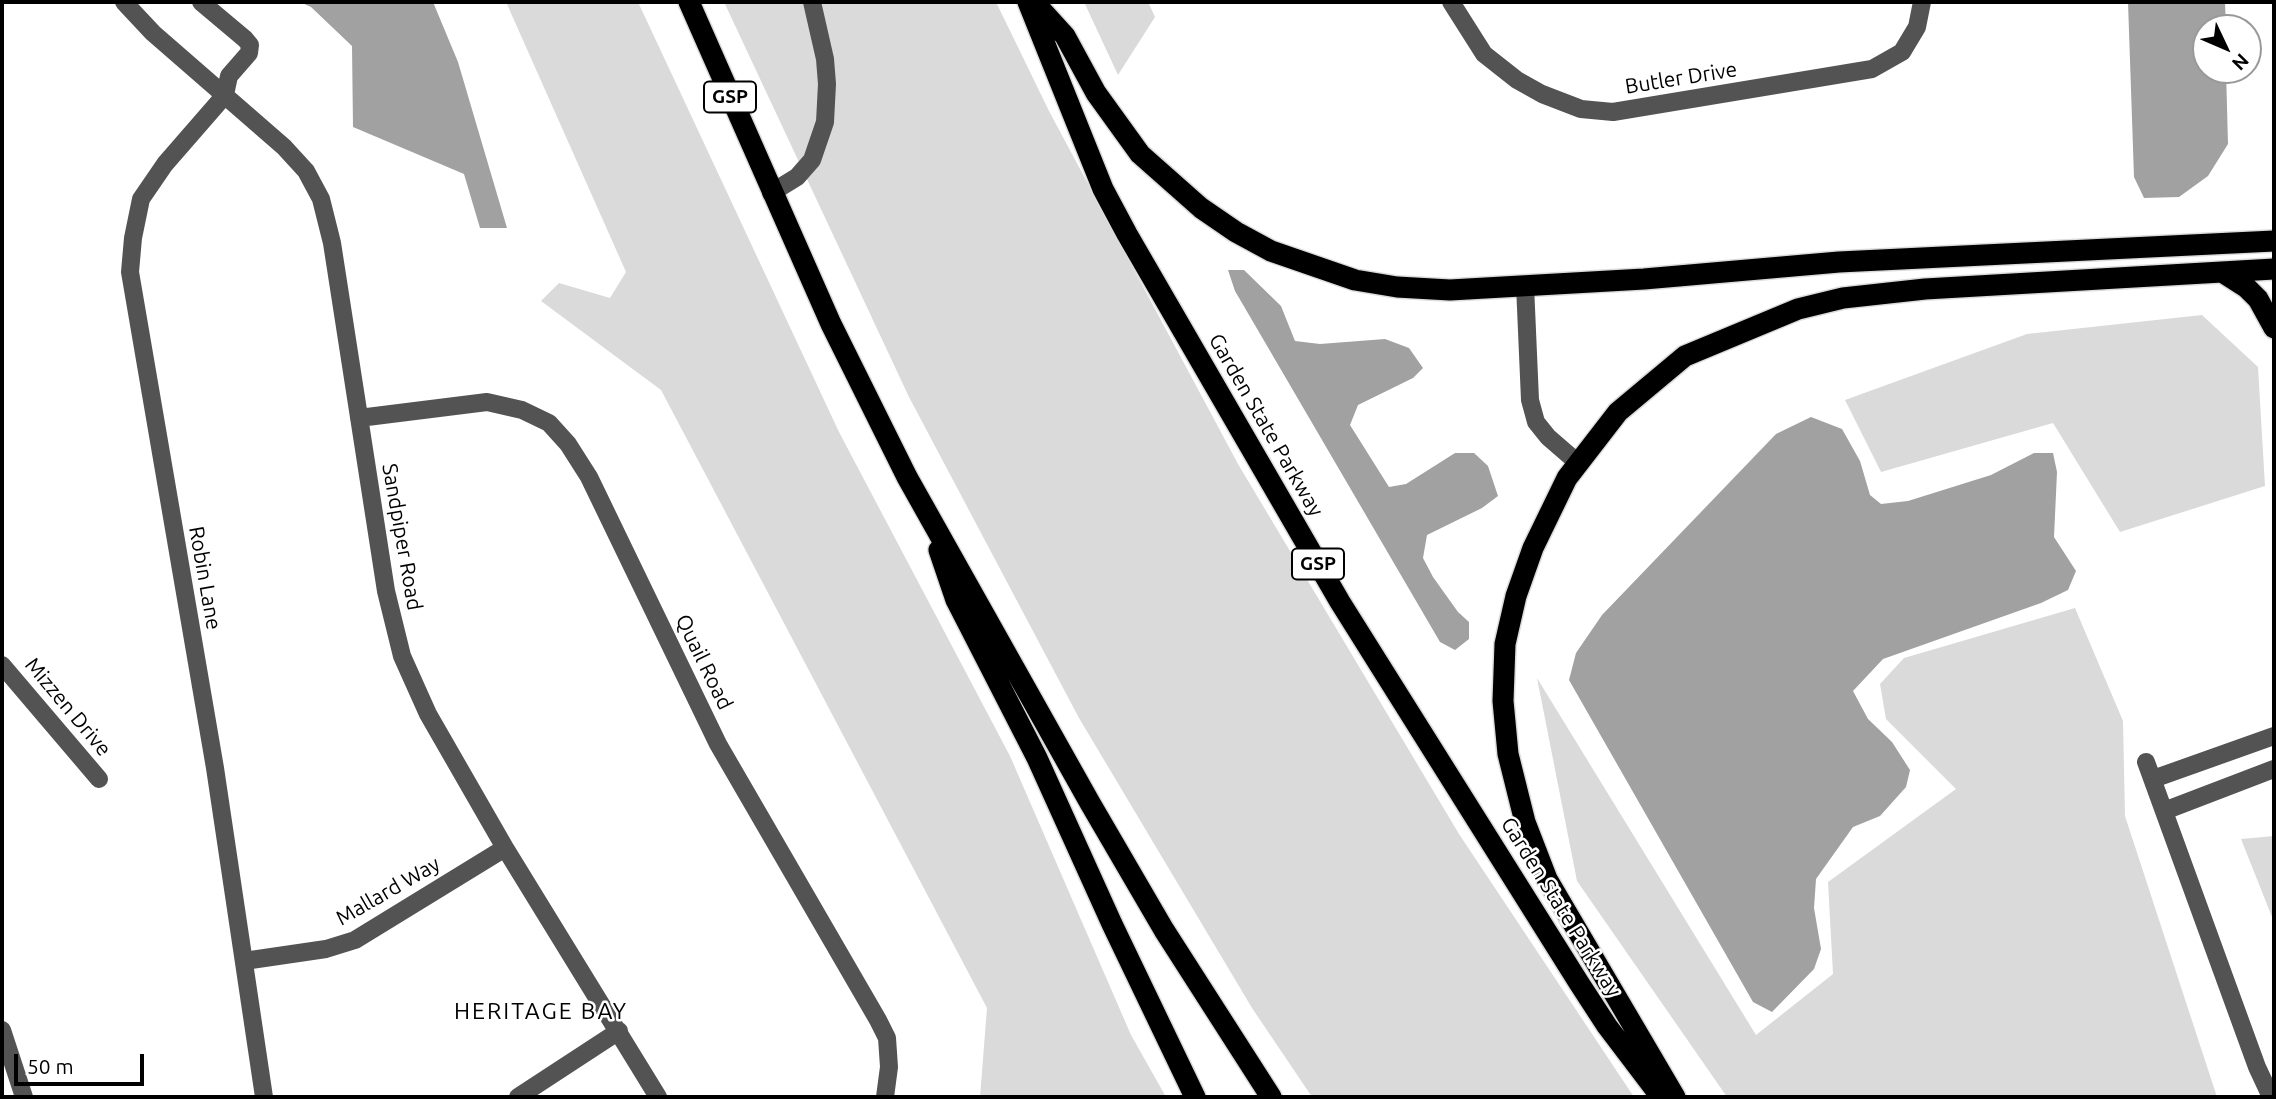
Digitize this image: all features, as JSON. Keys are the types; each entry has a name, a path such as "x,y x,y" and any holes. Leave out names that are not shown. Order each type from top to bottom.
{"highway":[{"name":"GSP","path":"689,2 831,324 931,521 1157,918 1271,1097"},
{"name":"Garden State Parkway","path":"1028,2 1103,189 1140,258 1340,603 1579,983 1607,1026 1661,1097"},
{"path":"1034,2 1065,36 1096,93 1140,154 1201,208 1236,232 1271,251 1355,280 1397,287 1450,290 1644,279 1839,262 2274,241"},
{"path":"1675,1097 1547,879 1525,822 1508,754 1503,701 1505,644 1516,596 1533,548 1567,478 1618,411 1685,356 1798,309 1843,298 1925,289 2274,269"},
{"path":"2222,272 2258,299 2274,328"},
{"path":"931,521 956,600 1037,758 1195,1097"}],"street":[{"name":"Sandpiper Road","path":"124,2 153,33 284,147 306,171 321,199 332,243 386,591 402,656 428,715 505,848 658,1097"},
{"name":"Robin Lane","path":"201,2 250,46 249,53 229,76 225,95 165,164 141,199 130,272 215,768 264,1097"},
{"path":"771,193 797,177 812,160 825,122 825,59 813,2"},
{"name":"Butler Drive","path":"1451,2 1484,54 1517,80 1542,94 1581,109 1613,112 1872,69 1902,52 1917,27 1922,2"},
{"path":"1525,285 1530,400 1536,422 1548,437 1578,463"},
{"name":"Quail Road","path":"359,418 487,402 522,410 549,422 568,444 589,477 718,744 887,1038 889,1067 885,1097"},
{"name":"Mizzen Drive","path":"2,664 99,779"},
{"path":"2152,779 2274,736"},
{"path":"2146,762 2257,1067 2271,1097"},
{"path":"2164,811 2274,769"},
{"name":"Mallard Way","path":"244,961 326,949 355,940 505,848"},
{"path":"2,1030 24,1097"},
{"path":"518,1097 619,1031"}],"shaded area":[{"path":"300,2 433,2 458,62 507,228 480,228 464,174 353,127 352,46 311,7"},
{"path":"506,2 638,2 839,432 1010,756 1131,1035 1166,1097 980,1097 987,1008 661,390 541,301 559,283 610,298 626,272"},
{"path":"724,2 996,2 1049,111 1238,464 1459,834 1634,1097 1312,1097 1252,1008 1079,718 909,397"},
{"path":"1084,2 1148,2 1155,17 1118,75"},
{"path":"2128,2 2225,2 2225,14 2192,14 2192,84 2226,84 2228,144 2208,176 2179,197 2144,198 2134,177"},
{"path":"1228,270 1244,270 1281,306 1295,341 1320,344 1385,339 1409,348 1423,368 1413,378 1358,405 1350,425 1389,487 1406,484 1455,453 1474,453 1488,466 1498,496 1482,508 1427,535 1423,558 1458,612 1469,622 1469,639 1455,650 1440,642 1235,291"},
{"path":"2202,315 2258,367 2265,486 2120,532 2053,423 1881,472 1845,400 2027,334"},
{"path":"1811,417 1842,429 1860,461 1870,495 1881,504 1908,501 1991,475 2034,453 2053,453 2057,472 2054,537 2076,571 2068,590 2041,603 1883,659 1853,691 1868,719 1892,742 1910,770 1906,787 1880,816 1853,827 1816,879 1814,908 1821,949 1814,969 1772,1012 1753,1002 1569,680 1576,653 1602,615 1776,434"},
{"path":"2075,608 2123,721 2125,816 2217,1097 1727,1097 1577,881 1537,678 1756,1035 1833,974 1828,882 1956,789 1886,719 1880,684 1904,658"},
{"path":"2274,836 2274,922 2241,839"}],"district":[{"name":"HERITAGE BAY","path":"541,1011"}]}
